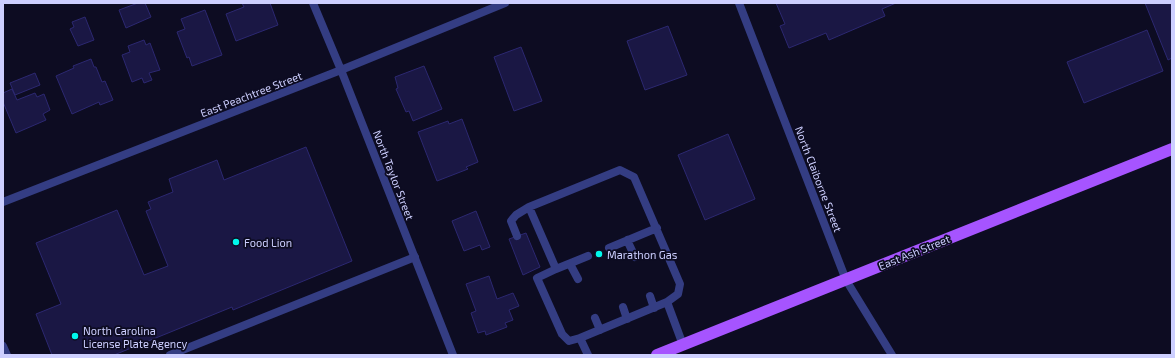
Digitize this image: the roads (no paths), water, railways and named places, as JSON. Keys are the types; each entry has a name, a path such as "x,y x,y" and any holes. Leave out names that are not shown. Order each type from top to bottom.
{"main road":[{"name":"East Ash Street","path":"657,355 1172,149"}],"street":[{"name":"North Taylor Street","path":"313,3 341,70 453,355"},
{"name":"East Peachtree Street","path":"3,202 341,70 505,3"},
{"name":"North Claiborne Street","path":"739,3 846,280 892,355"},
{"path":"517,236 511,221 516,215 529,208 620,170 634,177 680,284 678,294 667,302 654,308 569,341 562,334 535,274 556,269 588,256"},
{"path":"529,208 556,269"},
{"path":"609,248 657,228"},
{"path":"627,240 635,257"},
{"path":"170,355 415,257"},
{"path":"570,264 578,279"},
{"path":"650,296 654,308"},
{"path":"667,302 683,345"},
{"path":"623,307 628,319"},
{"path":"595,318 600,330"},
{"path":"580,338 588,355"},
{"path":"3,346 7,355"}],"place":[{"name":"Food Lion","path":"236,242"},
{"name":"Marathon Gas","path":"599,254"},
{"name":"North Carolina License Plate Agency","path":"75,336"}]}
